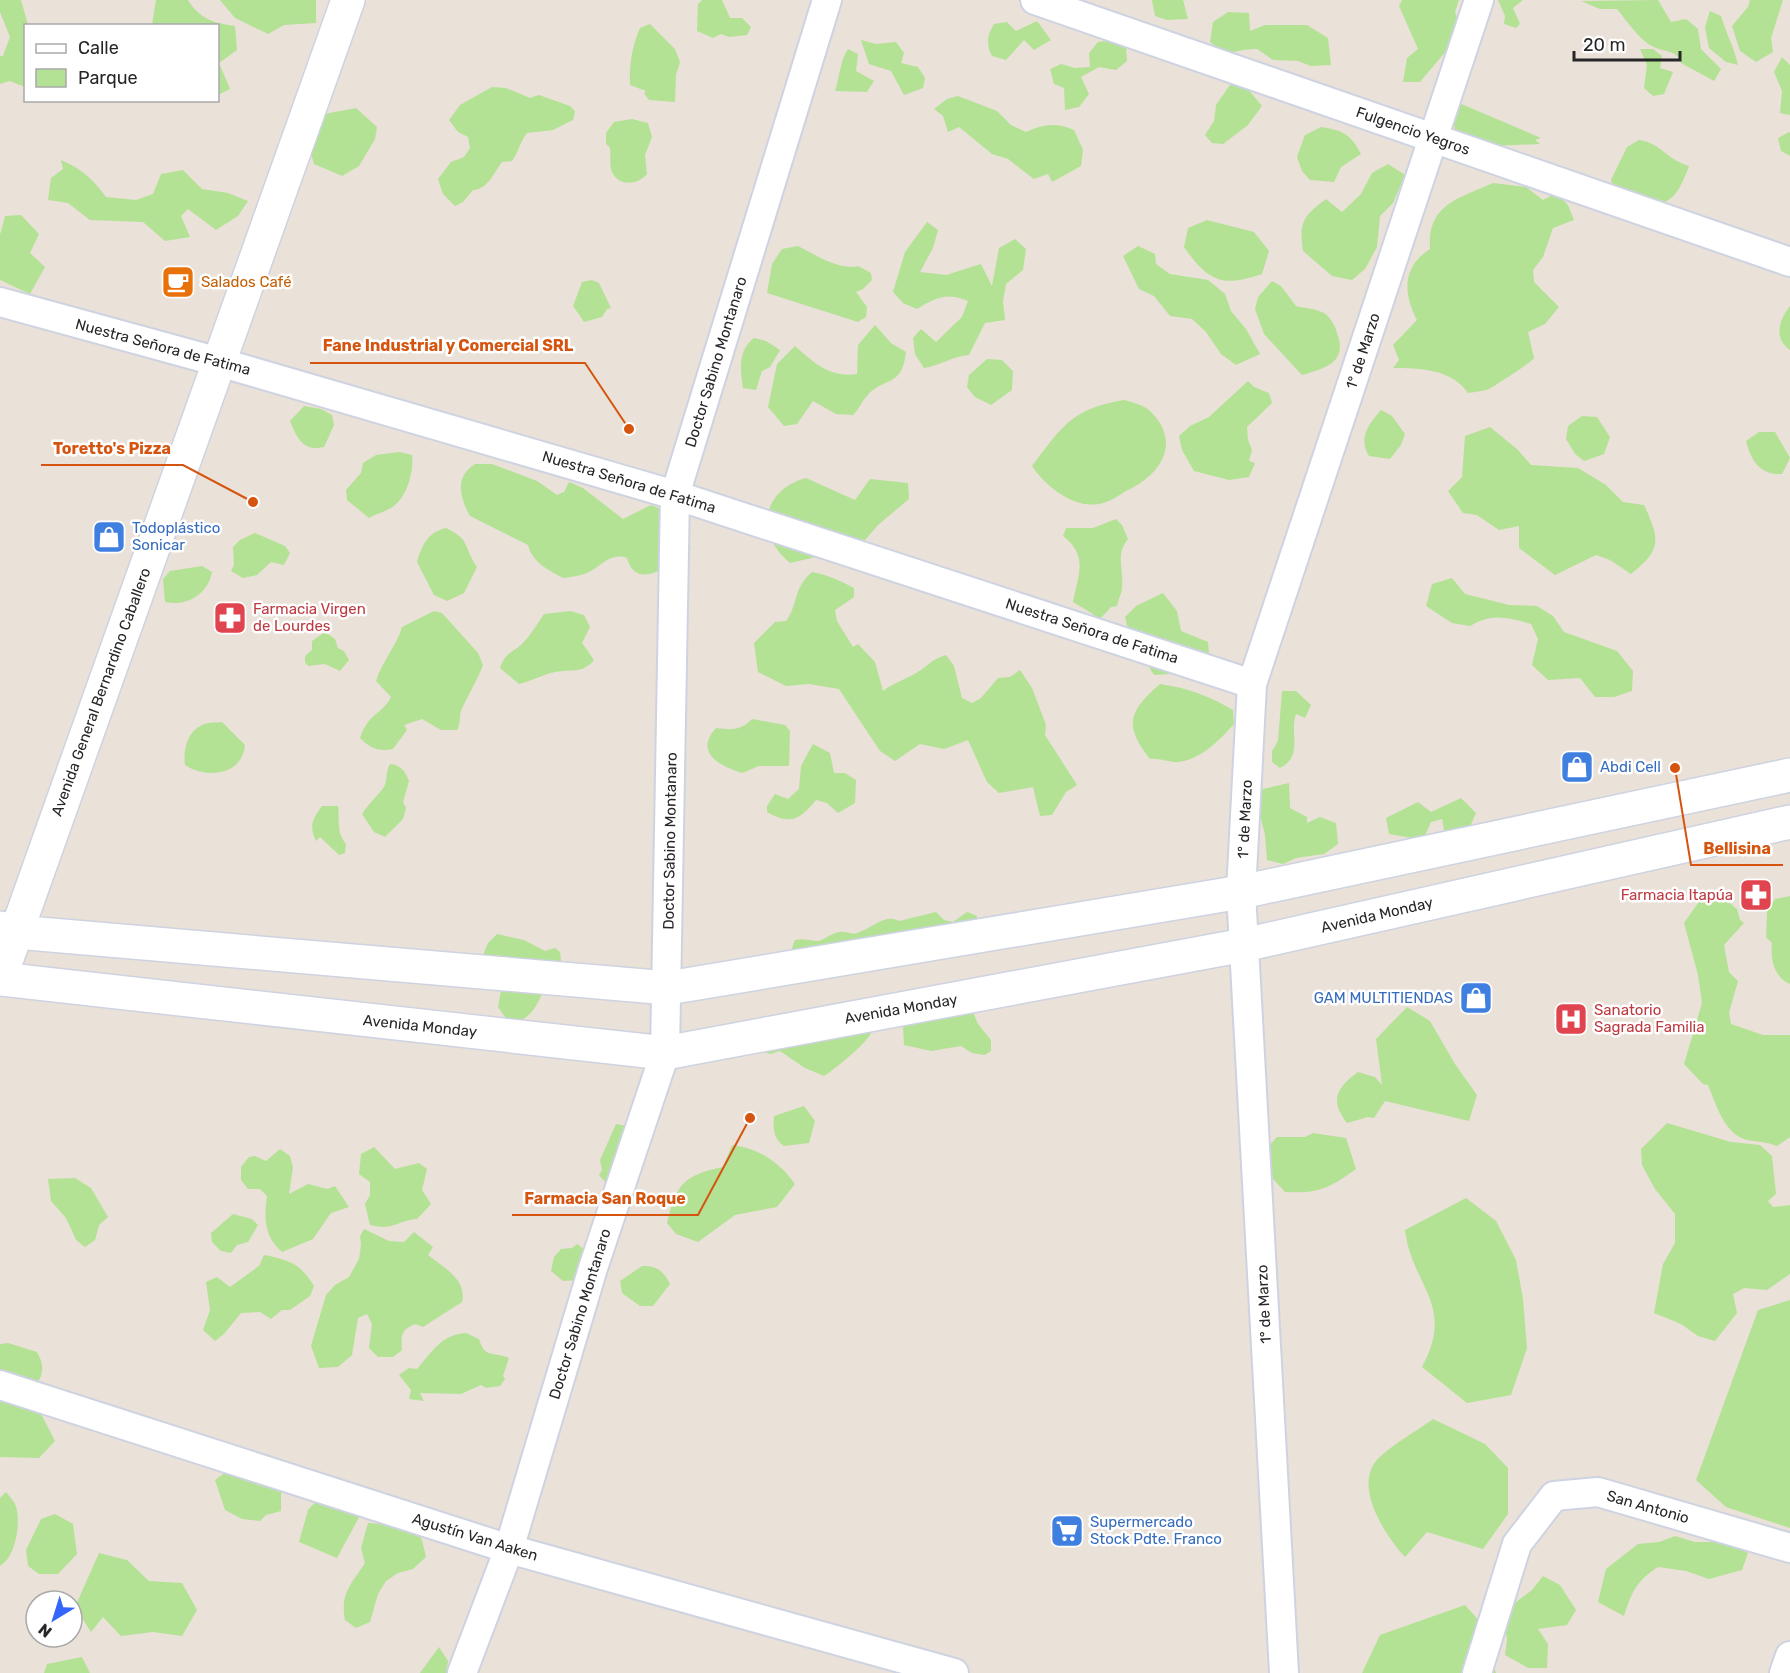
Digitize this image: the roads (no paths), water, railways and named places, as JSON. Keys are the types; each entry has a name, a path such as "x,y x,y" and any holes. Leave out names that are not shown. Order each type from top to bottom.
{"main road":[{"name":"Avenida General Bernardino Caballero","path":"0,978 8,930 219,362 348,0"},
{"path":"8,930 668,988 1241,892 1790,775"},
{"name":"Avenida Monday","path":"0,978 665,1053 1244,945 1790,822"}],"street":[{"name":"Doctor Sabino Montanaro","path":"462,1673 509,1549 593,1268 665,1053 668,988 675,495 826,0"},
{"name":"Fulgencio Yegros","path":"1035,0 1790,262"},
{"name":"1° de Marzo","path":"1284,1673 1241,892 1252,684 1479,0"},
{"name":"Nuestra Señora de Fatima","path":"0,302 219,362 675,495 1252,684"},
{"name":"Agustín Van Aaken","path":"0,1385 509,1549 954,1673"},
{"name":"San Antonio","path":"1477,1673 1517,1544 1554,1496 1598,1492 1790,1548"},
{"path":"1784,1673 1790,1656"}],"place":[{"name":"Salados Café","path":"178,282"},
{"name":"Fane Industrial y Comercial SRL","path":"629,429"},
{"name":"Toretto's Pizza","path":"253,502"},
{"name":"Todoplástico Sonicar","path":"109,537"},
{"name":"Farmacia Virgen de Lourdes","path":"230,618"},
{"name":"Abdi Cell","path":"1577,767"},
{"name":"Bellisina","path":"1675,768"},
{"name":"Farmacia Itapúa","path":"1756,895"},
{"name":"GAM MULTITIENDAS","path":"1476,998"},
{"name":"Sanatorio Sagrada Familia","path":"1571,1019"},
{"name":"Farmacia San Roque","path":"750,1118"},
{"name":"Supermercado Stock Pdte. Franco","path":"1067,1531"}]}
